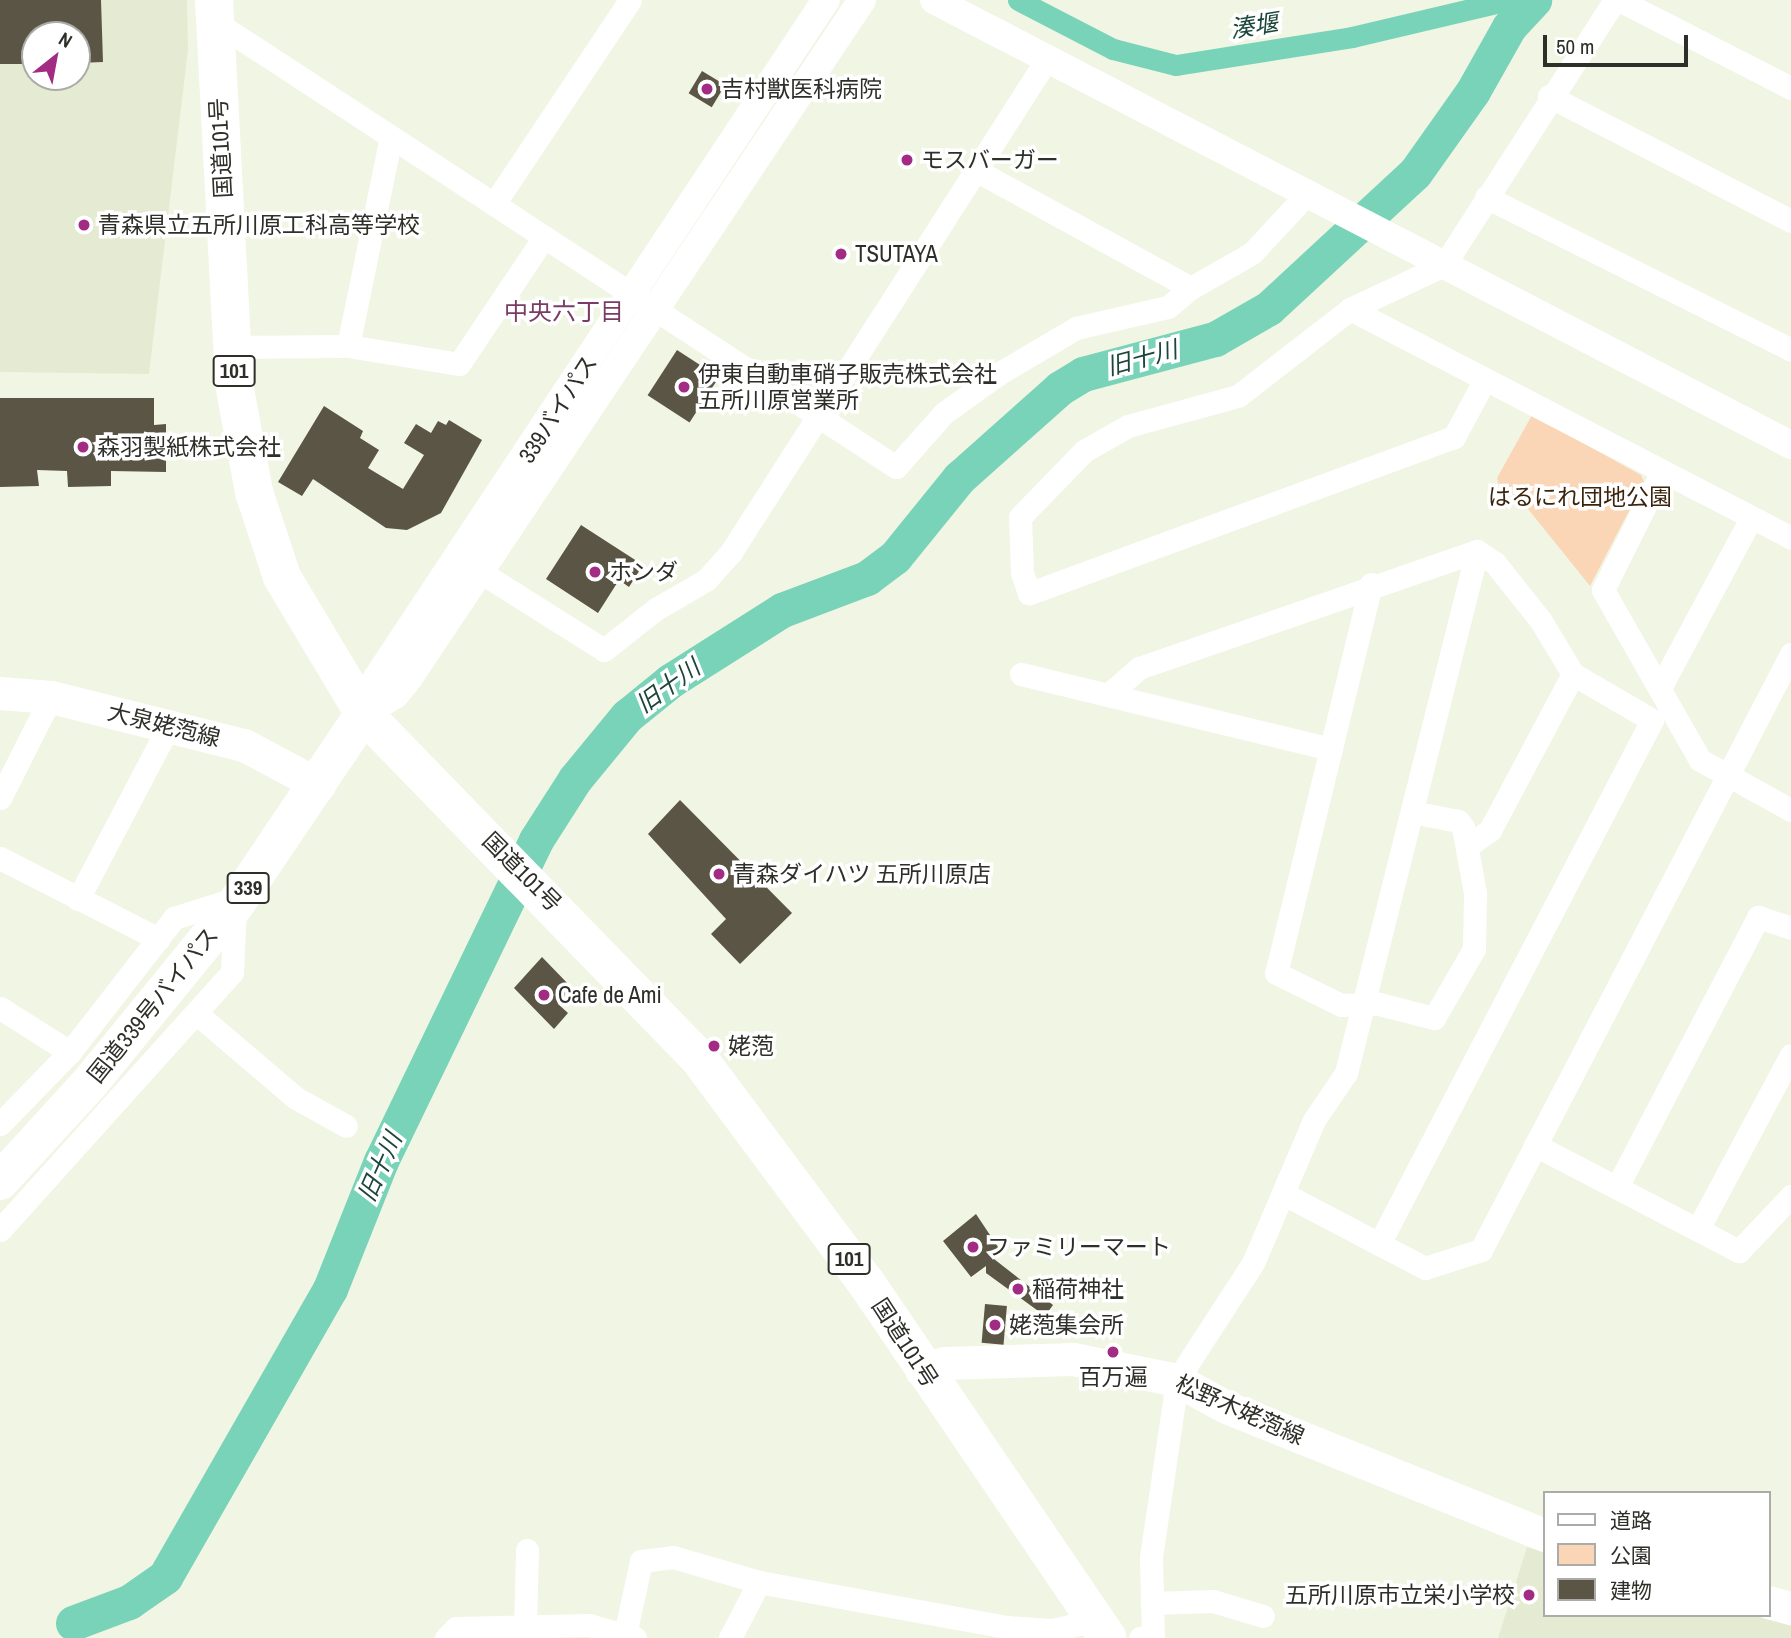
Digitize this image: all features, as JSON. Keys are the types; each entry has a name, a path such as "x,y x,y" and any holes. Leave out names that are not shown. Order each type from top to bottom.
{"highway":[{"name":"国道101号","path":"214,10 233,347 254,492 282,577 364,714 556,907 700,1060 867,1283 921,1370 1102,1629"},
{"name":"国道339号バイパス","path":"0,1181 89,1084 238,901 319,785 364,714"}],"main road":[{"name":"大泉姥萢線","path":"0,693 51,698 244,745 319,785"},
{"name":"松野木姥萢線","path":"921,1370 944,1363 1073,1359 1177,1380 1226,1407 1542,1534"},
{"path":"1770,1603 1791,1608"}],"street":[{"path":"495,204 630,0"},
{"name":"339バイパス","path":"364,714 377,678 467,563 643,301 826,0"},
{"path":"643,301 862,0"},
{"path":"934,0 1791,445"},
{"path":"1485,381 1454,437 1028,593 1022,573 1020,517 1084,451 1128,426 1238,396 1350,309 1444,265 1549,96 1617,0 1791,88"},
{"path":"214,10 391,136 896,467 944,413 998,374 1076,328 1168,307 1191,288 1252,253 1317,199"},
{"path":"467,563 604,650 656,609 706,580 731,552 1048,59"},
{"path":"1549,96 1791,221"},
{"path":"348,346 391,136"},
{"path":"977,171 1191,288"},
{"path":"1486,197 1791,350"},
{"path":"233,347 348,346 459,364 544,237"},
{"path":"1350,309 1791,538"},
{"path":"1662,472 1603,590 1661,686 1700,760 1791,810"},
{"path":"1661,686 1751,518"},
{"path":"1108,695 1139,668 1371,584 1477,551"},
{"path":"1380,1244 1652,720 1573,674 1541,621 1494,563 1477,551"},
{"path":"1140,1638 1153,1635 1151,1557 1177,1380 1235,1295 1283,1195 1314,1120 1346,1073 1477,551"},
{"path":"1371,584 1276,973 1341,1005 1364,1003 1434,1018 1470,961 1476,939 1469,845 1458,821 1412,812"},
{"path":"1283,1195 1425,1268 1477,1253 1791,654"},
{"path":"1021,674 1331,749"},
{"path":"1469,845 1490,830 1573,674"},
{"path":"0,798 51,698"},
{"path":"78,899 169,726"},
{"path":"0,858 158,939"},
{"path":"0,1124 70,1052 174,918 238,901 232,972 0,1230"},
{"path":"1617,1187 1758,917 1791,928"},
{"path":"0,1008 70,1052"},
{"path":"196,1013 296,1098 346,1126"},
{"path":"1698,1229 1791,1055"},
{"path":"1535,1145 1739,1251 1791,1196"},
{"path":"525,1627 527,1550"},
{"path":"446,1638 456,1628 589,1625 630,1637 640,1561 673,1557 759,1582 1007,1627 1053,1634 1102,1629"},
{"path":"730,1638 759,1582"},
{"path":"1152,1603 1213,1601 1263,1616"}],"shaded area":[{"name":"青森県立五所川原工科高等学校","path":"0,0 187,0 188,50 149,374 0,372"},
{"name":"五所川原市立栄小学校","path":"1527,1547 1542,1551 1542,1617 1762,1617 1791,1625 1791,1638 1498,1638"}],"green space":[{"name":"はるにれ団地公園","path":"1532,415 1641,475 1644,482 1590,586 1520,499 1499,486 1497,478"}],"building":[{"path":"0,0 101,0 103,62 91,62 91,21 21,21 21,64 0,64"},
{"name":"吉村獣医科病院","path":"702,71 725,85 712,107 689,93"},
{"name":"伊東自動車硝子販売株式会社 五所川原営業所","path":"677,350 719,377 690,423 648,395"},
{"name":"森羽製紙株式会社","path":"0,398 154,398 154,425 166,424 166,472 111,471 111,486 68,487 67,471 37,470 39,486 0,487"},
{"path":"324,406 363,431 360,438 379,450 368,468 403,489 424,455 404,443 416,424 431,433 438,421 446,425 449,420 482,440 441,513 407,530 386,528 313,479 302,496 278,482"},
{"name":"ホンダ","path":"581,525 643,565 629,587 619,580 598,613 546,579"},
{"name":"青森ダイハツ 五所川原店","path":"680,800 792,913 740,964 711,934 726,919 648,834"},
{"name":"Cafe de Ami","path":"542,957 572,988 558,1004 568,1013 554,1029 514,988"},
{"name":"ファミリーマート","path":"976,1214 1002,1253 994,1259 1053,1305 1045,1316 986,1273 986,1266 971,1277 943,1241"},
{"name":"姥萢集会所","path":"985,1304 1007,1306 1004,1345 982,1343"}],"waterway":[{"name":"湊堰","path":"1018,0 1113,49 1176,65 1352,37 1508,0"},
{"name":"旧十川","path":"73,1623 129,1602 165,1577 330,1289 381,1161 536,840 575,779 627,716 670,681 782,610 867,578 895,557 959,478 1060,388 1083,374 1215,339 1269,308 1415,173 1473,91 1509,27 1534,0"}],"place":[{"name":"吉村獣医科病院","path":"707,89"},
{"name":"モスバーガー","path":"907,160"},
{"name":"青森県立五所川原工科高等学校","path":"84,225"},
{"name":"TSUTAYA","path":"841,254"},
{"name":"伊東自動車硝子販売株式会社 五所川原営業所","path":"684,387"},
{"name":"森羽製紙株式会社","path":"83,447"},
{"name":"ホンダ","path":"595,572"},
{"name":"青森ダイハツ 五所川原店","path":"719,874"},
{"name":"Cafe de Ami","path":"544,995"},
{"name":"姥萢","path":"714,1046"},
{"name":"ファミリーマート","path":"973,1247"},
{"name":"稲荷神社","path":"1018,1289"},
{"name":"姥萢集会所","path":"995,1325"},
{"name":"百万遍","path":"1113,1352"},
{"name":"五所川原市立栄小学校","path":"1529,1595"}],"district":[{"name":"中央六丁目","path":"564,312"}]}
